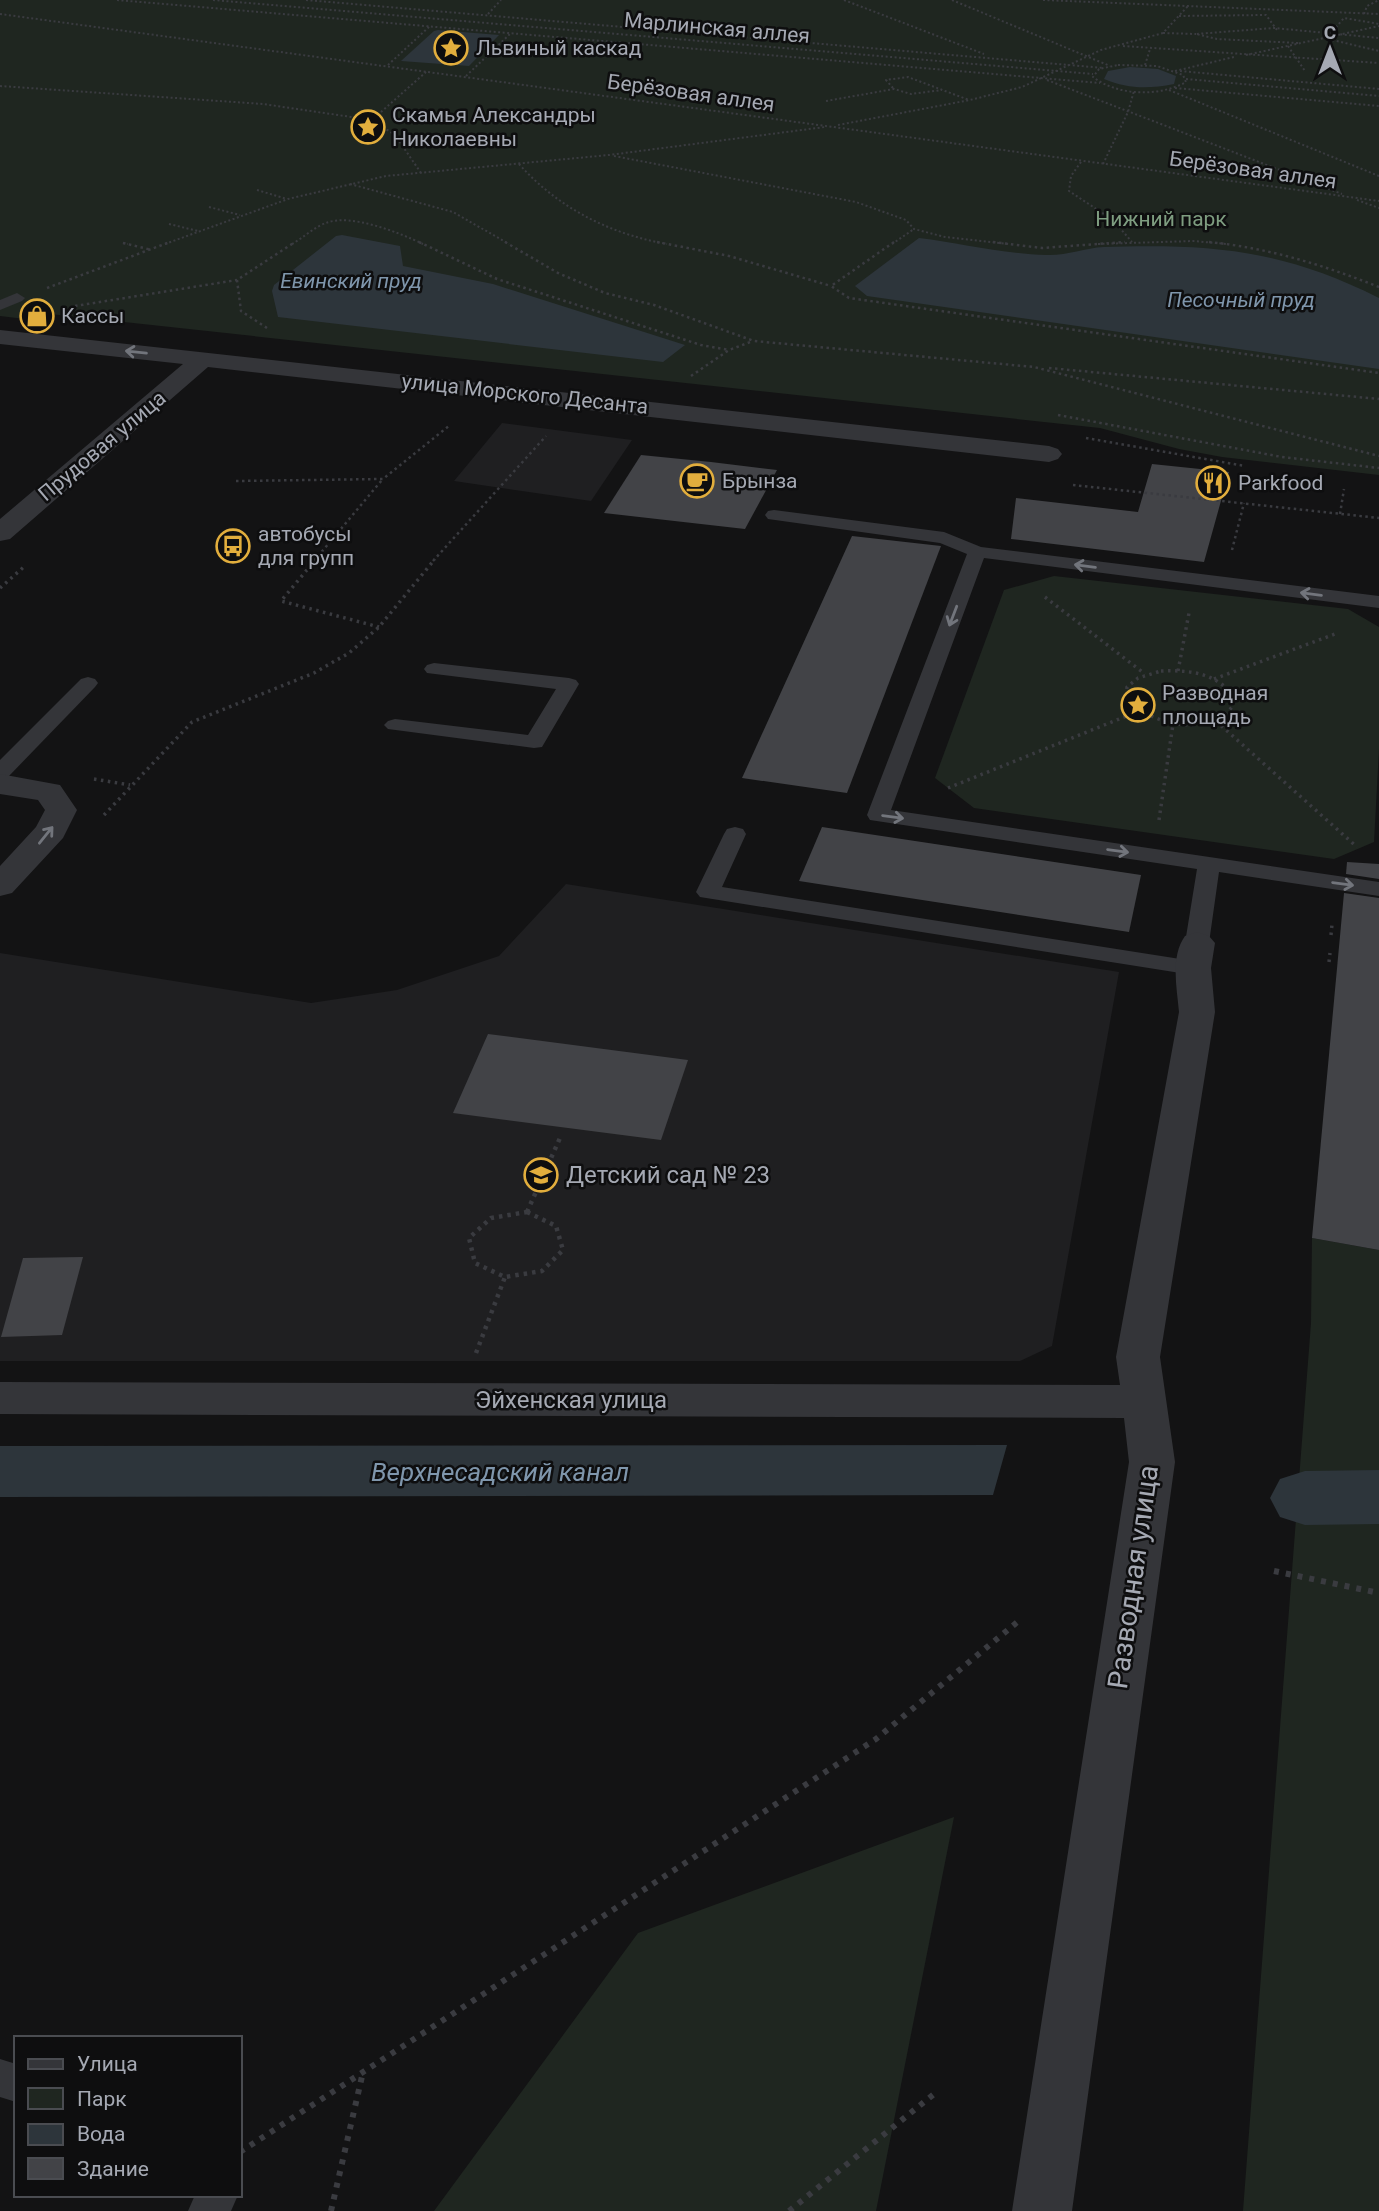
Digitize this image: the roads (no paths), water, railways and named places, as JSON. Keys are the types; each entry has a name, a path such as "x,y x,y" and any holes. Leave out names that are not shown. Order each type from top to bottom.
{"street":[{"name":"улица Морского Десанта","path":"0,337 1049,454"},
{"name":"Прудовая улица","path":"0,533 204,359"},
{"path":"804,455 819,427"},
{"path":"0,784 49,792 61,810 51,831 0,886"},
{"name":"Разводная улица","path":"1042,2211 1152,1462 1138,1357 1197,1012 1195,956"},
{"name":"Эйхенская улица","path":"0,1398 1143,1402"}],"lane":[{"path":"0,305 17,298"},
{"path":"774,515 926,535 962,544 977,552 1379,602"},
{"path":"977,552 878,815 1379,889"},
{"path":"395,725 534,742 569,684 434,669"},
{"path":"0,772 88,683"},
{"path":"735,834 708,892 1195,956 1209,864"}],"water":[{"name":"Львиный каскад","path":"434,31 499,35 469,66 401,61"},
{"path":"1130,67 1158,69 1176,76 1174,84 1138,87 1104,79 1108,71"},
{"name":"Евинский пруд","path":"336,236 400,246 403,266 493,284 685,345 663,362 278,317 272,291 274,285"},
{"name":"Песочный пруд","path":"919,238 1046,255 1104,247 1213,249 1245,253 1310,269 1379,298 1379,369 867,296 855,286"},
{"name":"Верхнесадский канал","path":"1007,1445 993,1495 0,1497 0,1446"}],"waterway":[{"path":"1305,1498 1379,1497"}],"place":[{"name":"Львиный каскад","path":"451,48"},
{"name":"Скамья Александры Николаевны","path":"368,127"},
{"name":"Кассы","path":"37,316"},
{"name":"Брынза","path":"697,481"},
{"name":"Parkfood","path":"1213,483"},
{"name":"автобусы для групп","path":"233,546"},
{"name":"Разводная площадь","path":"1138,705"},
{"name":"Детский сад № 23","path":"541,1175"}],"park label":[{"name":"Нижний парк","path":"1161,219"}]}
